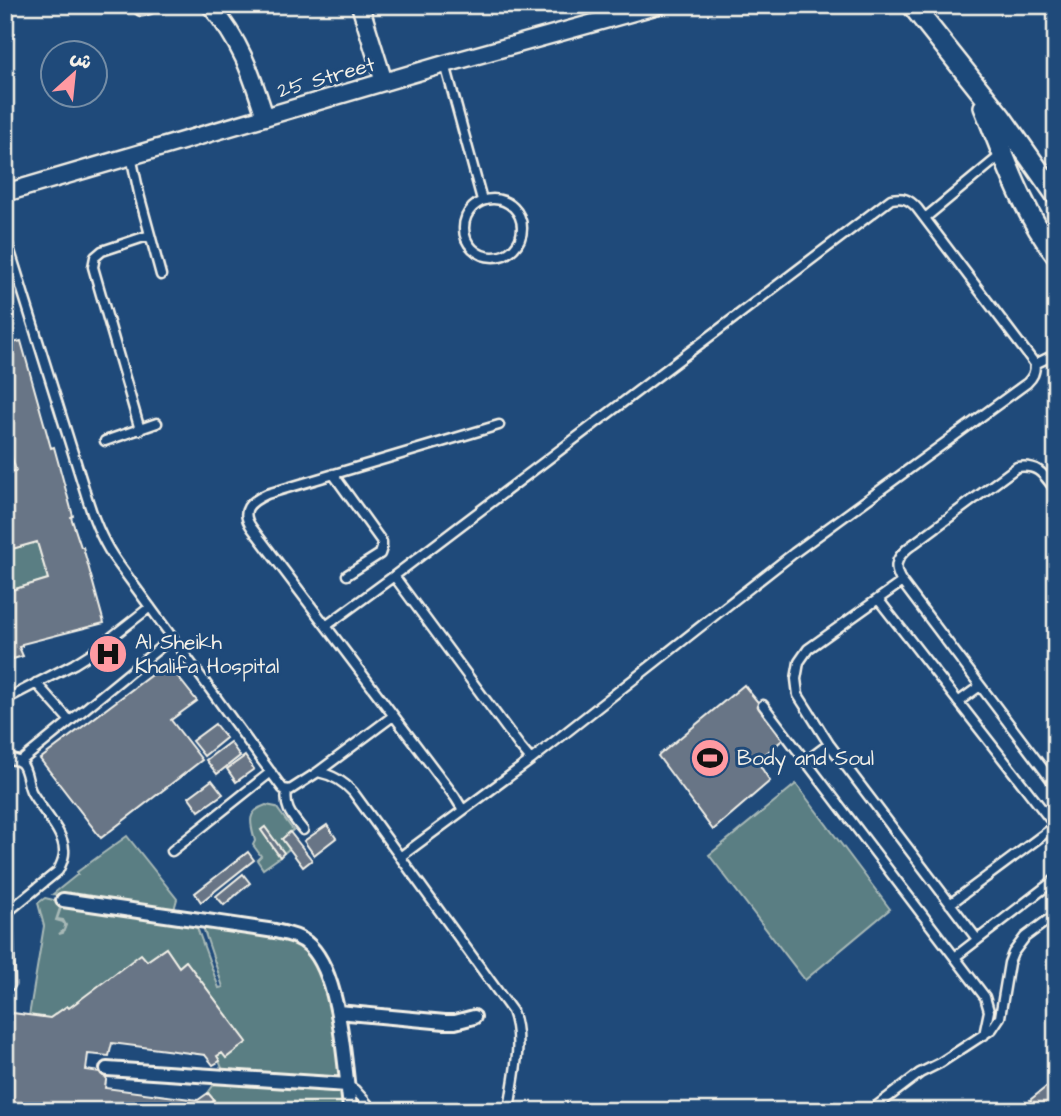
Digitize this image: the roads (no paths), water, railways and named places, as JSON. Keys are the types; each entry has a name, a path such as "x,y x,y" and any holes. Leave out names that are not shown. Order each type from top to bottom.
{"street":[{"path":"210,5 233,36 247,61 265,117"},
{"path":"360,5 384,82"},
{"name":"25 Street","path":"5,193 445,64 659,5"},
{"path":"912,5 1006,124 1056,195"},
{"path":"976,87 1012,176 1033,220 1056,255"},
{"path":"63,900 292,935 308,943 330,979 338,1012 349,1111"},
{"path":"338,1012 445,1022 474,1017"},
{"path":"107,1069 347,1085"}],"lane":[{"path":"445,64 482,200"},
{"path":"925,218 1003,153"},
{"path":"131,156 161,275"},
{"path":"326,626 891,200 901,198 910,201 925,218 1035,364 1035,372 1027,383 794,553 531,760 400,857"},
{"path":"499,199 514,207 520,214 523,232 520,240 515,247 500,256 492,257 475,251 465,237 463,228 468,212 482,200 499,199"},
{"path":"5,235 96,525 107,548 283,789 290,790 318,772 393,716"},
{"path":"140,429 93,267 95,257 102,251 150,235"},
{"path":"5,272 16,269"},
{"path":"1035,364 1056,354"},
{"path":"105,441 158,423"},
{"path":"463,810 247,522 246,513 248,505 267,494 499,425"},
{"path":"1056,491 1039,470 1028,466 1017,467 900,555 896,564 897,574 902,582 1056,786"},
{"path":"333,474 382,542 383,548 380,554 347,575"},
{"path":"394,576 531,760"},
{"path":"902,582 808,649 799,662 796,679 799,695 829,744 977,939"},
{"path":"878,599 1055,827 950,904"},
{"path":"8,698 90,654 150,607"},
{"path":"10,985 7,913 58,871 65,851 57,831 30,789 24,768 10,761 69,721 173,637"},
{"path":"36,683 69,721"},
{"path":"958,702 980,686"},
{"path":"764,705 981,991 988,1003 984,1035"},
{"path":"805,762 829,744"},
{"path":"172,850 271,772"},
{"path":"318,772 328,774 346,785 512,1011 519,1039 509,1111"},
{"path":"287,790 287,808 303,830"},
{"path":"955,957 1054,884"},
{"path":"870,1111 920,1073 984,1035 997,1024 1013,953 1025,937 1056,914"},
{"path":"347,1085 374,1111"}],"place":[{"name":"Al Sheikh Khalifa Hospital","path":"108,654"},
{"name":"Body and Soul","path":"710,758"}]}
